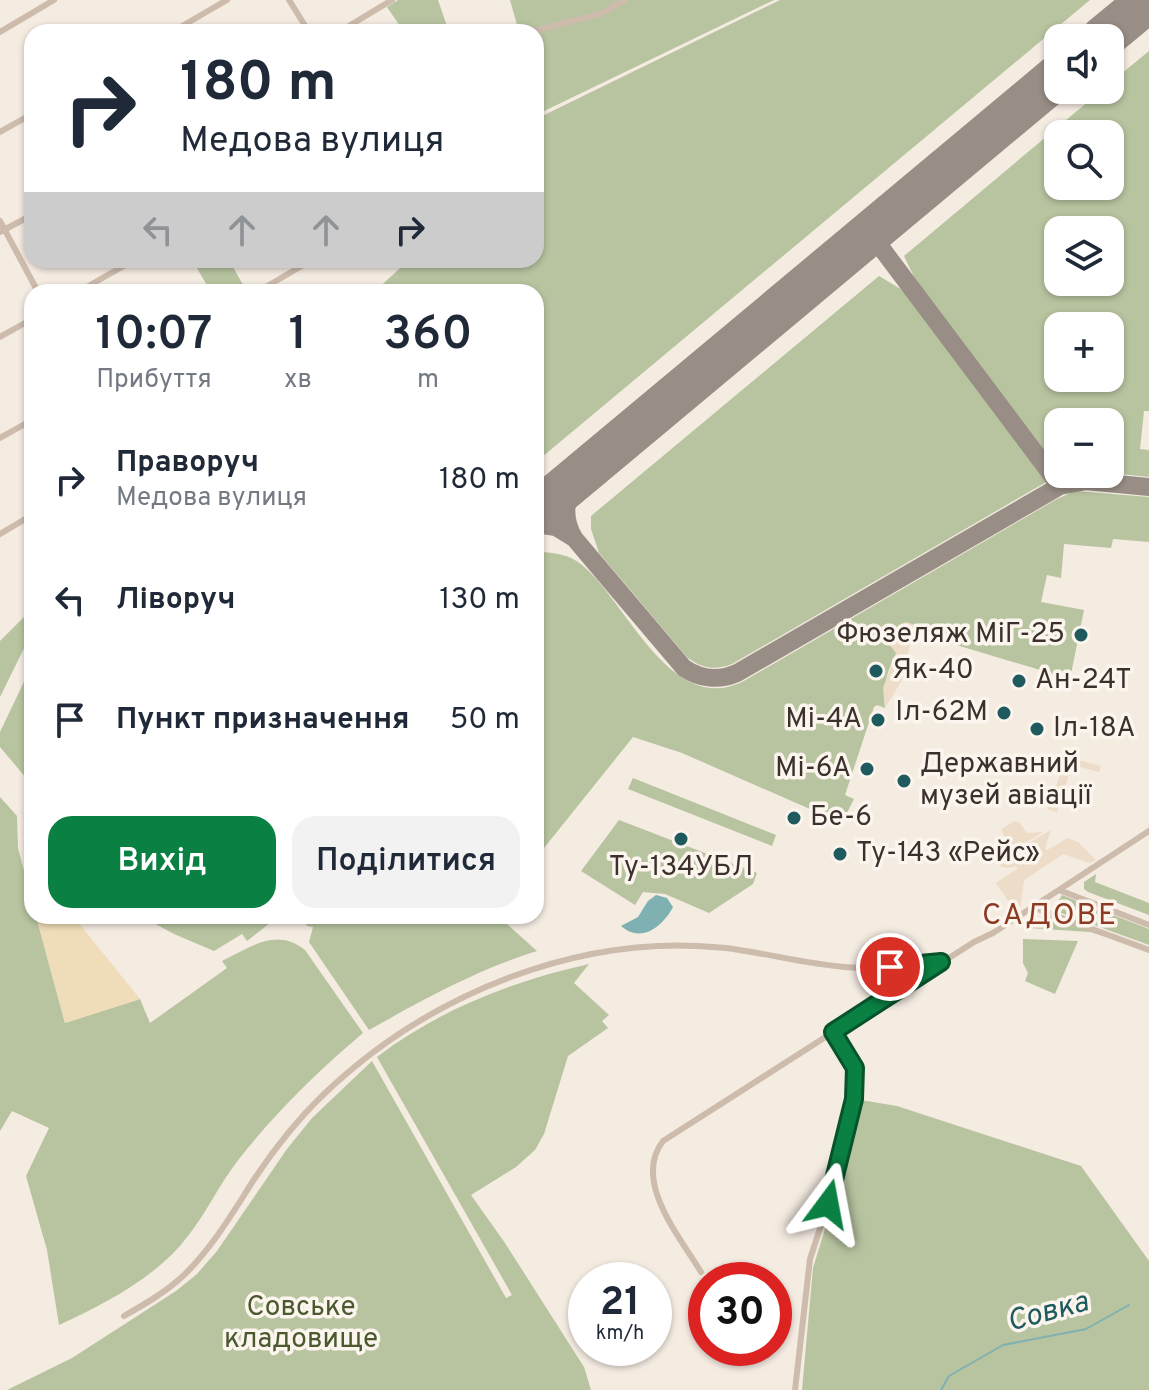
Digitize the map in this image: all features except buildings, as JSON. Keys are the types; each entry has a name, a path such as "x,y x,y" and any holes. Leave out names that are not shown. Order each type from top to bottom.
{"street":[{"path":"0,32 54,0"},
{"path":"186,24 227,0"},
{"path":"289,0 304,24"},
{"path":"352,24 392,0"},
{"path":"544,28 600,14 625,0"},
{"path":"0,132 24,118"},
{"path":"2,231 24,219"},
{"path":"0,221 2,231 33,284"},
{"path":"92,284 120,268"},
{"path":"271,284 298,268"},
{"path":"0,337 24,324"},
{"path":"0,438 24,424"},
{"path":"0,534 24,520"},
{"path":"695,1262 657,1196 653,1160 657,1148 670,1134 1149,831"},
{"path":"1059,890 1149,925"},
{"path":"1032,907 1149,950"},
{"path":"124,1316 183,1276 205,1252 286,1135 323,1095 394,1035 490,985 565,961 644,947 726,948 795,961 870,969 941,962"},
{"path":"795,1390 810,1259 828,1204 854,1099 855,1068 833,1032"}],"green space":[{"path":"398,0 438,0 446,24 399,24 387,7"},
{"path":"510,0 774,0 544,111 544,24 517,24"},
{"path":"780,0 1090,0 1061,24 1044,24 1044,38 544,455 544,284 383,284 400,268 544,268 544,115"},
{"path":"1149,51 1149,411 1144,411 1140,449 1149,450 1149,477 1124,474 1124,408 1044,408 1044,452 916,281 904,256 1044,139 1044,200 1124,200 1124,120 1066,120 1085,104 1124,104 1124,72"},
{"path":"197,268 234,268 243,284 206,284"},
{"path":"879,276 904,291 1044,476 1044,483 732,664 713,668 686,656 599,553 591,529 591,516"},
{"path":"1075,491 1149,497 1149,542 1113,539 1111,548 1064,544 1061,578 1047,575 1041,602 1084,610 1070,679 913,632 915,625 896,654 888,674 885,708 874,707 845,795 854,799 842,823 682,753 633,737 544,848 544,552 572,558 582,565 672,670 693,683 716,688 742,682"},
{"path":"24,617 24,648 0,697 0,641"},
{"path":"24,682 24,776 0,747 0,732"},
{"path":"633,778 776,835 772,846 628,789"},
{"path":"0,797 17,816 18,848 24,871 24,924 38,924 65,1023 140,999 150,1023 227,968 222,961 253,945 284,940 305,950 363,1033 298,1093 253,1142 232,1168 195,1227 161,1265 129,1288 59,1325 47,1250 26,1176 49,1128 12,1111 0,1131"},
{"path":"619,820 757,873 753,884 709,913 665,894 643,892 635,905 581,871"},
{"path":"1096,874 1095,882 1149,903 1149,915 1084,889 1084,882"},
{"path":"1062,895 1149,929 1149,945 1061,913 1056,905"},
{"path":"1053,916 1117,940 1090,932 1029,928 1030,922"},
{"path":"156,924 269,924 247,941 242,934 214,951"},
{"path":"507,924 537,951 472,976 369,1030 309,942 313,927 307,926"},
{"path":"1023,939 1078,941 1055,994 1025,981 1028,973 1023,963"},
{"name":"Совське кладовище","path":"589,964 574,983 609,1015 602,1021 608,1028 568,1056 544,1134 535,1150 516,1167 471,1195 568,1342 568,1366 583,1366 591,1390 7,1390 72,1358 197,1274 217,1251 312,1118 372,1061 506,1298 512,1295 377,1057 452,1011 533,979"},
{"path":"861,1100 897,1106 1081,1166 1149,1261 1149,1390 802,1390 813,1268"}],"sand":[{"path":"38,924 79,924 140,999 65,1023"}],"shaded area":[{"path":"906,622 915,625 901,682 885,708 883,688 896,653 889,644 890,638 892,630"},
{"path":"1067,757 1101,766 1099,772 1072,765 1057,812 1047,809"},
{"path":"1014,821 1019,822 1027,833 1043,832 1027,844 1051,830 1047,850 1068,838 1078,842 1096,860 1090,863 1063,854 1024,880 1020,909 1016,912 996,883 1017,866 1006,868 995,864 1010,846 1001,830"}],"water":[{"path":"656,895 667,898 673,907 664,921 644,933 629,931 621,926 638,917"}],"waterway":[{"name":"Совка","path":"941,1390 949,1376 1003,1345 1086,1329 1129,1305"}],"taxiway":[{"path":"870,233 1044,465"},
{"path":"574,538 566,513 572,489 582,474"},
{"path":"544,525 556,527 574,538 684,668 696,675 717,678 737,673 1060,486 1086,481 1149,487"}],"runway":[{"path":"1120,24 1149,0"},
{"path":"544,505 1044,88"}],"place":[{"name":"Фюзеляж МіГ-25","path":"1081,635"},
{"name":"Як-40","path":"876,671"},
{"name":"Ан-24Т","path":"1019,681"},
{"name":"Іл-62М","path":"1004,713"},
{"name":"Мі-4А","path":"878,720"},
{"name":"Іл-18А","path":"1037,729"},
{"name":"Мі-6А","path":"867,769"},
{"name":"Державний музей авіації","path":"904,781"},
{"name":"Бе-6","path":"794,818"},
{"name":"Ту-134УБЛ","path":"681,839"},
{"name":"Ту-143 «Рейс»","path":"840,854"}],"district":[{"name":"САДОВЕ","path":"1050,916"}],"route":[{"path":"828,1204 854,1099 855,1068 833,1032 941,962 890,967"}]}
